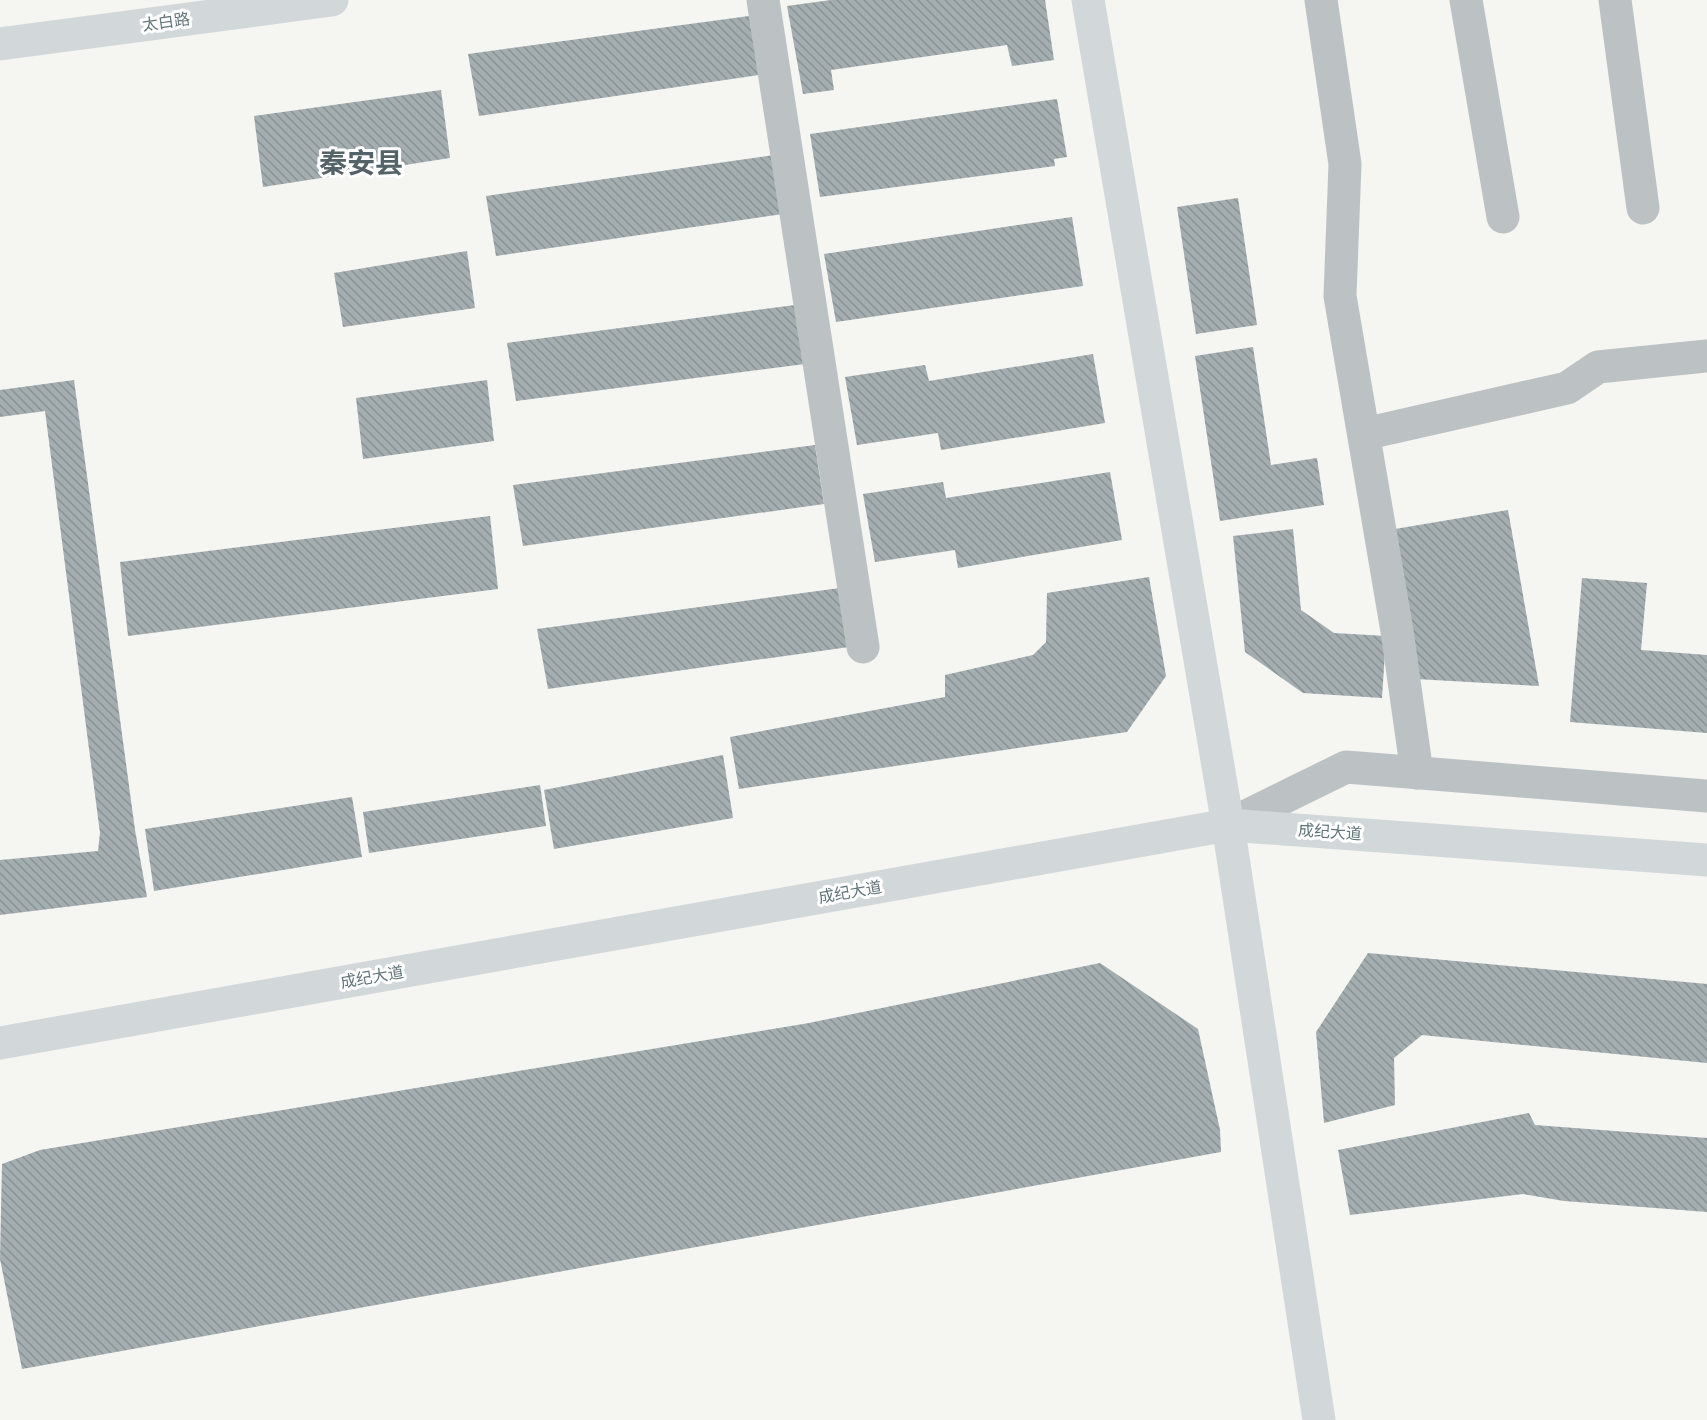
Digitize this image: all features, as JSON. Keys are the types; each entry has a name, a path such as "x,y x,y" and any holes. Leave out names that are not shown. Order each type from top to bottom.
{"main road":[{"name":"太白路","path":"0,44 332,0"},
{"path":"1088,0 1228,825 1319,1420"},
{"name":"成纪大道","path":"0,1043 1228,825 1707,860"}],"street":[{"path":"763,0 863,647"},
{"path":"1321,0 1345,164 1340,296 1417,773"},
{"path":"1466,0 1503,217"},
{"path":"1615,0 1643,207"},
{"path":"1364,434 1567,388 1598,367 1707,356"},
{"path":"1228,825 1346,767 1707,796"}],"building":[{"path":"831,0 1045,0 1054,60 1012,66 1007,45 831,70 834,90 803,94 787,6"},
{"path":"749,16 759,75 479,116 468,54"},
{"path":"441,90 450,158 263,187 254,116"},
{"path":"1057,99 1067,157 1054,159 1055,166 820,197 810,134"},
{"path":"774,155 783,214 496,256 486,196"},
{"path":"1238,198 1257,325 1196,334 1177,207"},
{"path":"1072,217 1083,286 836,322 824,254"},
{"path":"467,251 475,308 343,327 334,273"},
{"path":"795,305 805,364 516,401 507,343"},
{"path":"1253,347 1271,465 1317,458 1324,505 1220,521 1195,356"},
{"path":"1093,354 1105,423 941,450 938,433 857,445 845,377 925,365 929,381"},
{"path":"74,380 135,830 147,897 0,915 0,860 98,851 100,833 45,411 0,417 0,390"},
{"path":"487,380 494,441 363,459 356,398"},
{"path":"815,445 824,504 523,546 513,485"},
{"path":"1110,472 1122,540 958,568 955,550 875,562 863,494 943,482 946,498"},
{"path":"1508,510 1539,686 1416,679 1389,530"},
{"path":"490,516 498,589 128,636 120,562"},
{"path":"1293,529 1301,610 1334,633 1386,636 1382,698 1303,693 1245,652 1233,536"},
{"path":"1149,577 1166,676 1127,732 739,789 730,737 945,697 945,675 1033,655 1046,642 1047,593"},
{"path":"1582,578 1647,583 1641,650 1707,655 1707,733 1570,722"},
{"path":"840,588 849,647 548,689 537,629"},
{"path":"723,755 733,818 554,849 544,790"},
{"path":"540,785 546,826 369,853 363,812"},
{"path":"352,797 362,857 154,891 145,829"},
{"path":"1368,953 1707,984 1707,1063 1422,1035 1394,1058 1395,1105 1324,1123 1316,1032"},
{"path":"1100,963 1198,1029 1220,1130 1221,1152 22,1369 0,1259 2,1164 40,1150 809,1023"},
{"path":"1529,1113 1535,1125 1707,1138 1707,1212 1564,1201 1523,1194 1350,1215 1338,1150"}],"district":[{"name":"秦安县","path":"361,163"}]}
